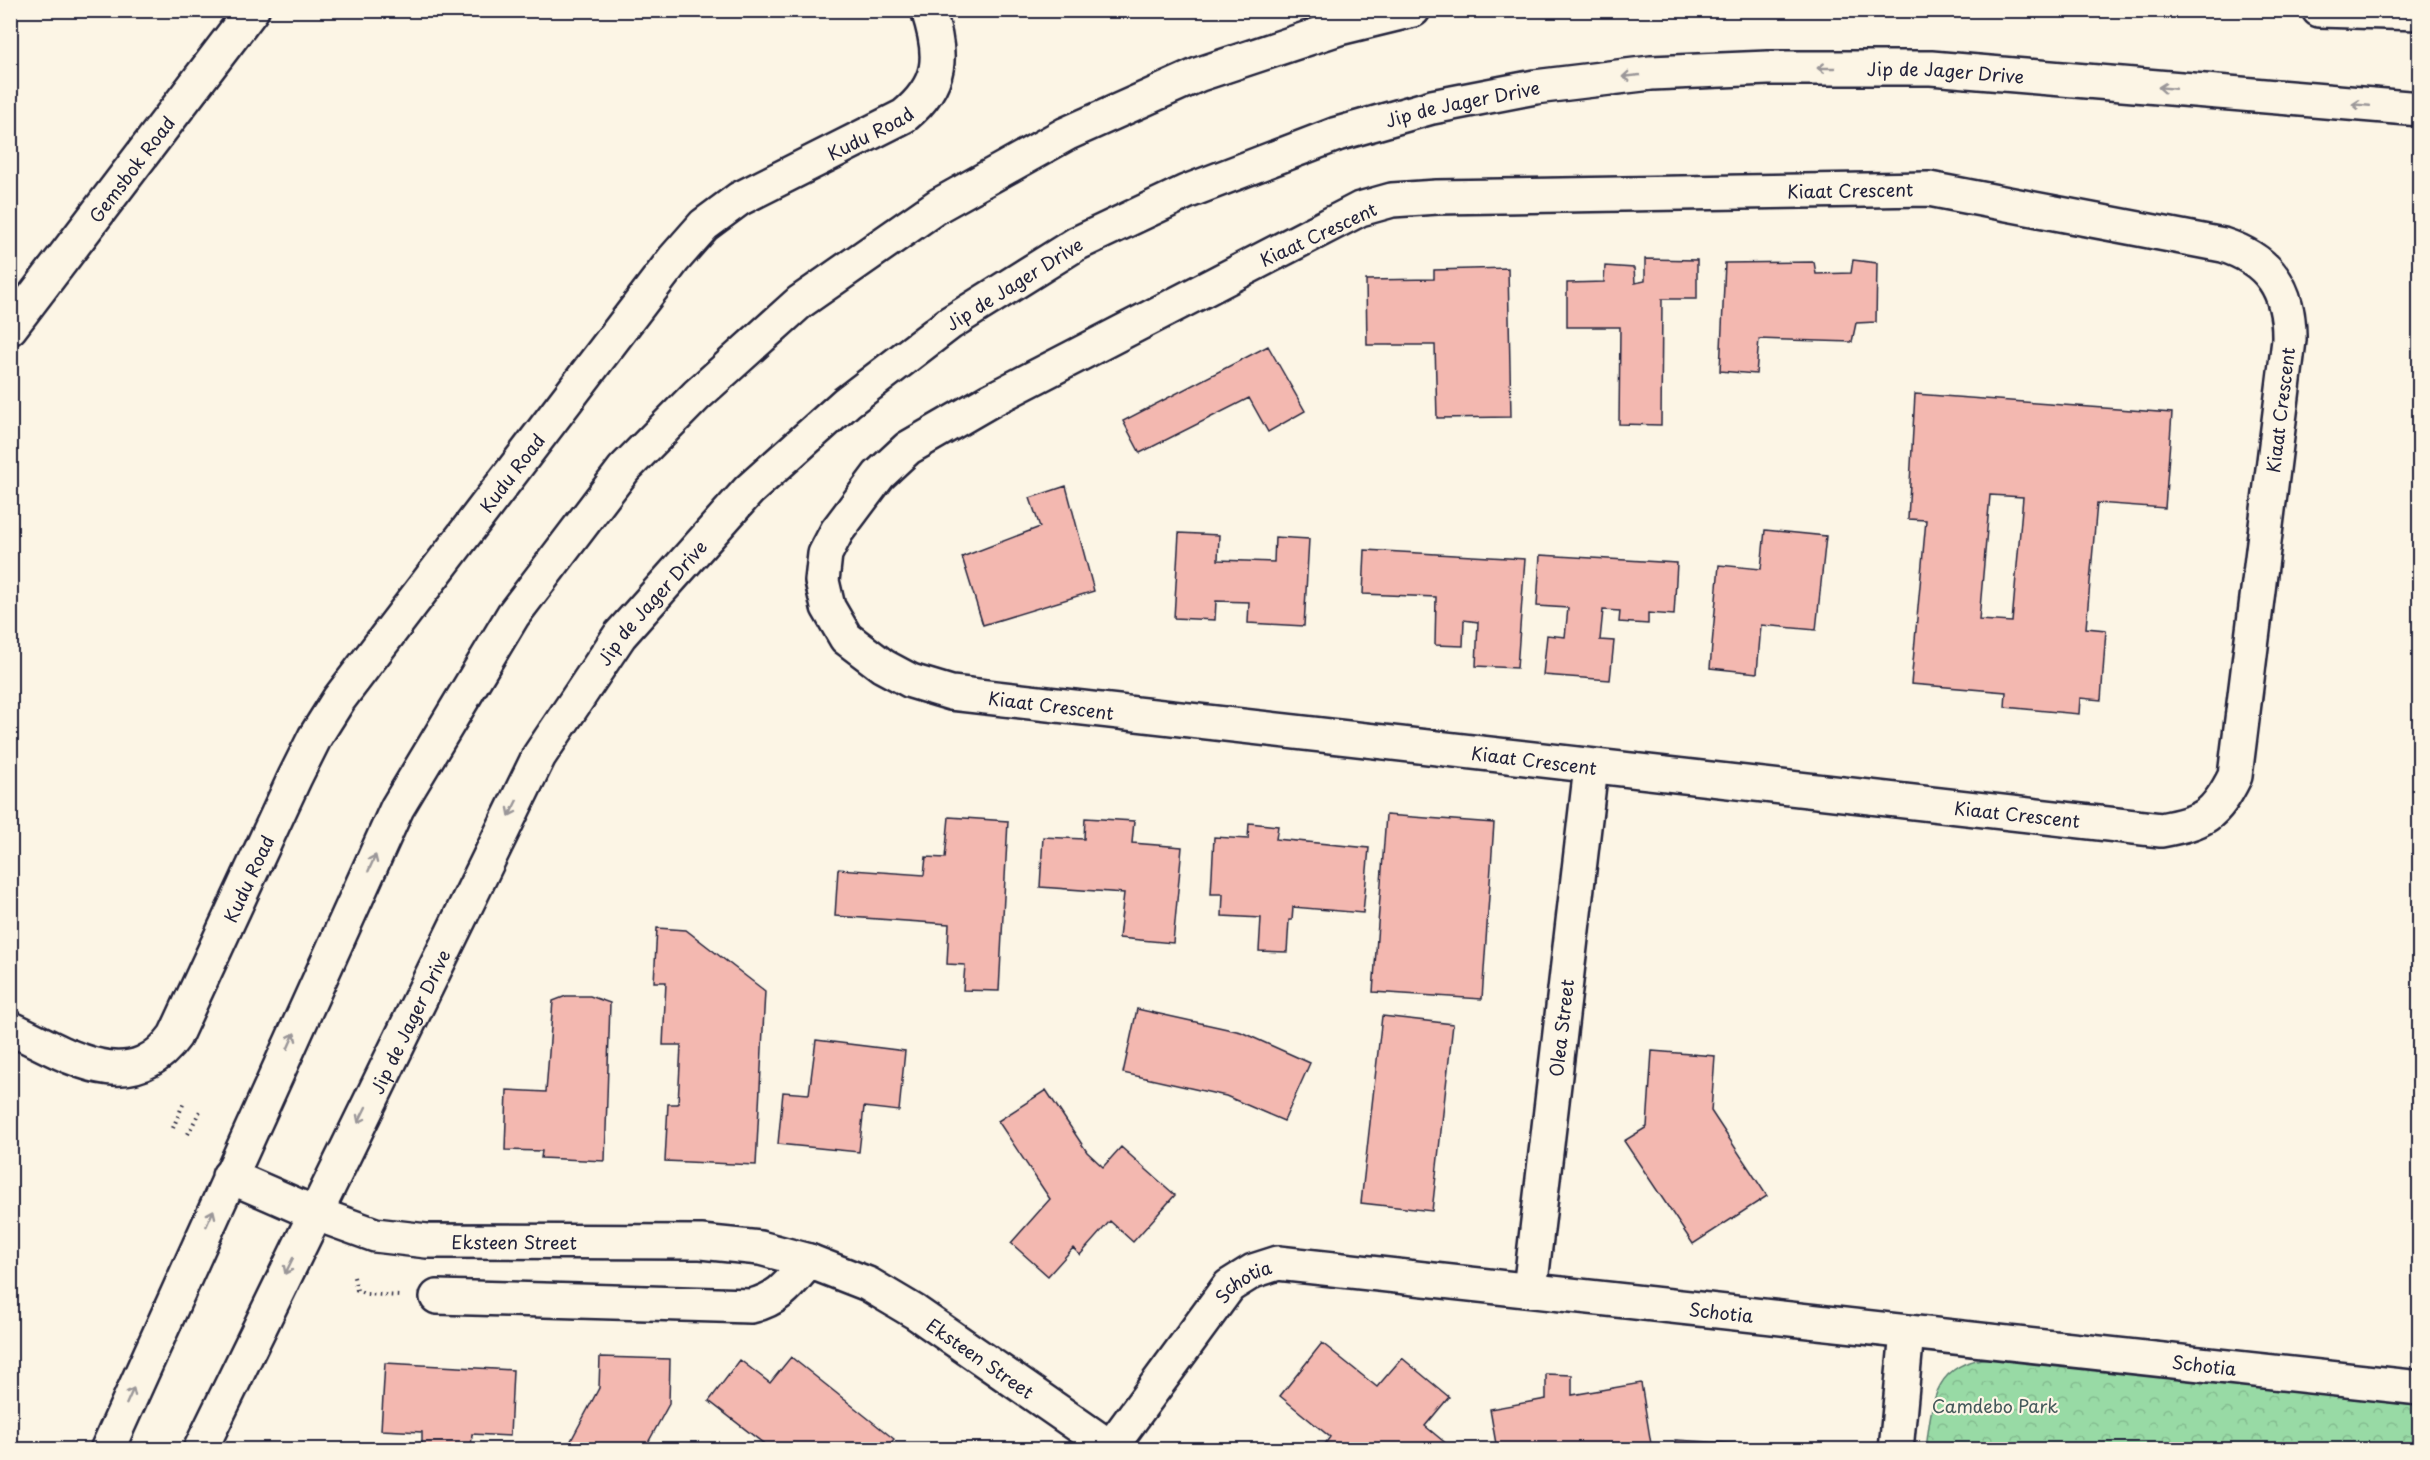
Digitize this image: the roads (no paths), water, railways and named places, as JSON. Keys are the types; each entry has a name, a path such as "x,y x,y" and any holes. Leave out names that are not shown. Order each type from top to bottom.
{"street":[{"name":"Gemsbok Road","path":"10,328 252,10"},
{"name":"Kudu Road","path":"10,1028 89,1064 113,1069 136,1067 167,1047 175,1036 294,777 339,699 696,233 739,199 904,116 917,105 927,92 938,63 936,34 928,10"},
{"path":"106,1449 397,808 513,615 624,469 697,395 800,302 939,205 1066,134 1200,74 1339,28 1413,10"},
{"path":"2319,10 2420,13"},
{"name":"Jip de Jager Drive","path":"200,1449 539,756 620,635 749,490 848,402 950,323 1076,244 1186,192 1337,134 1432,107 1535,87 1651,73 1768,68 1931,68 2420,109"},
{"name":"Kiaat Crescent","path":"1929,189 2223,245 2255,259 2268,272 2286,304 2289,340 2235,776 2220,805 2192,825 2160,830 1592,767 951,693 911,681 883,666 846,638 828,607 822,581 825,554 852,509 879,475 908,448 991,400 1349,214 1392,200 1437,196 1929,189"},
{"name":"Olea Street","path":"1530,1290 1592,767"},
{"name":"Eksteen Street","path":"229,1176 314,1213 375,1235 427,1241 701,1242 760,1248 809,1261 868,1284 915,1312 1113,1448"},
{"path":"437,1297 751,1306 770,1301 786,1288 809,1261"},
{"name":"Schotia","path":"1113,1448 1229,1286 1253,1271 1278,1263 2420,1388"},
{"path":"1896,1449 1907,1332"}],"park label":[{"name":"Camdebo Park","path":"1995,1405"}]}
